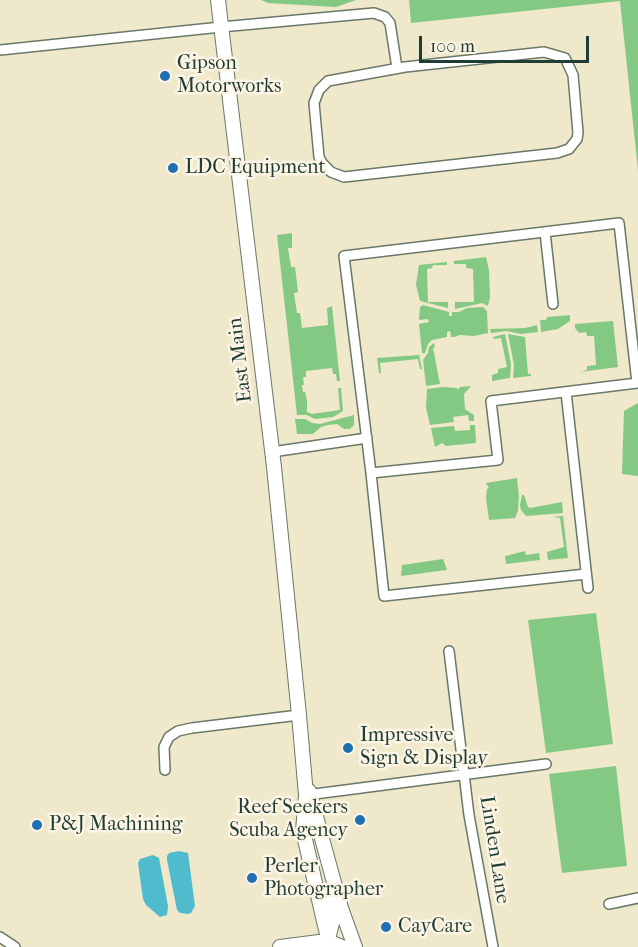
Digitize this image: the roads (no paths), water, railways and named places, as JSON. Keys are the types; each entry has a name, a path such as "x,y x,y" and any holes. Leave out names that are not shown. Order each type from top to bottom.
{"main road":[{"name":"East Main","path":"218,0 272,452 308,794 341,908 355,947"},
{"name":"East Main","path":"308,794 303,831 329,944"},
{"name":"East Main","path":"324,843 333,919 329,944"},
{"path":"280,947 329,944 342,947"}],"street":[{"path":"0,50 369,14 382,15 390,23 397,69"},
{"path":"544,52 565,58 573,75 577,140 569,148 557,153 344,177 331,172 322,164 319,157 314,103 319,90 323,84 334,79 397,69 544,52"},
{"path":"371,473 498,460 491,401 637,383 620,223 344,256 384,596 586,574"},
{"path":"545,232 553,304"},
{"path":"566,392 588,588"},
{"path":"272,452 367,438"},
{"name":"Linden Lane","path":"449,651 482,893 494,947"},
{"path":"165,770 164,747 169,737 178,731 299,715"},
{"path":"308,794 546,764"},
{"path":"609,904 638,898"},
{"path":"0,937 15,947"}],"water":[{"path":"179,851 188,853 195,906 188,914 177,910 167,860 169,853"},
{"path":"153,855 159,858 168,906 167,915 160,917 146,905 143,899 138,863 140,859"}],"place":[{"name":"Gipson Motorworks","path":"165,76"},
{"name":"LDC Equipment","path":"173,168"},
{"name":"Impressive Sign & Display","path":"348,748"},
{"name":"Reef Seekers Scuba Agency","path":"360,820"},
{"name":"P&J Machining","path":"37,825"},
{"name":"Perler Photographer","path":"252,878"},
{"name":"CayCare","path":"386,927"}]}
